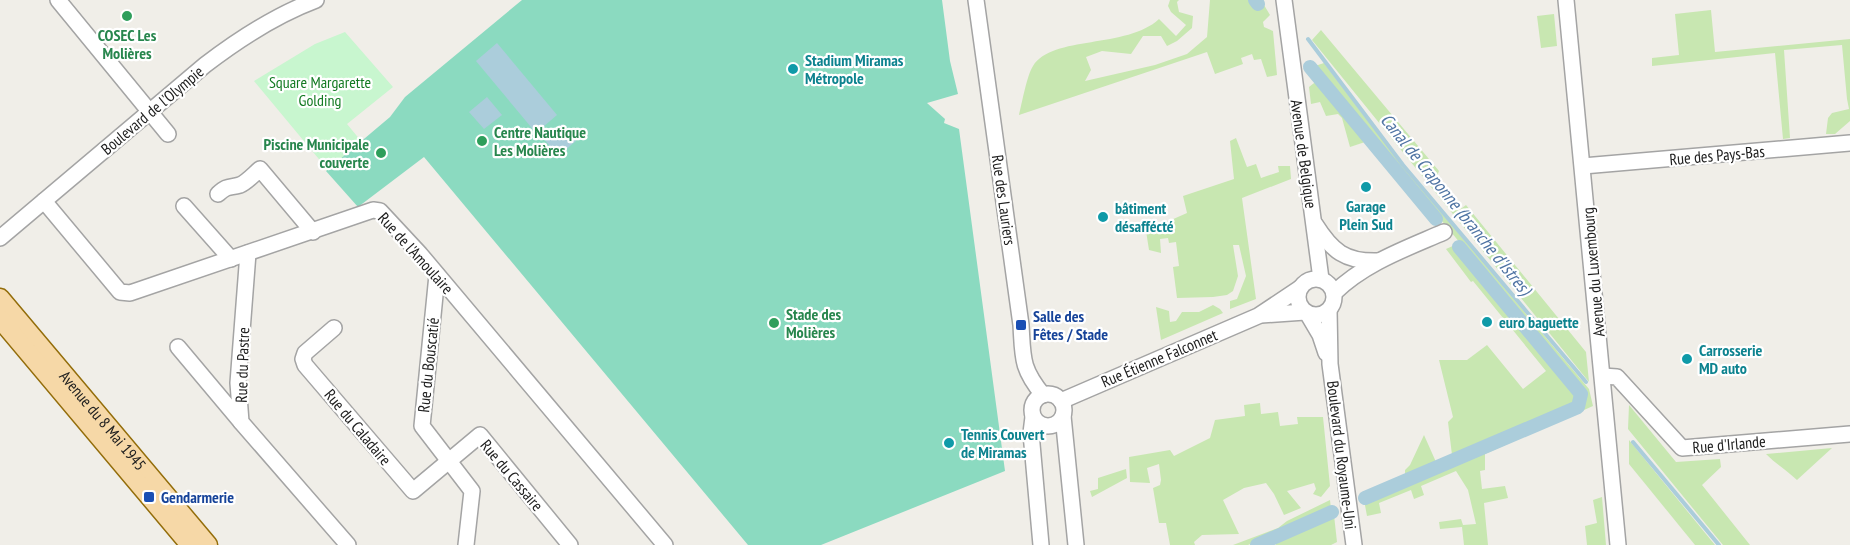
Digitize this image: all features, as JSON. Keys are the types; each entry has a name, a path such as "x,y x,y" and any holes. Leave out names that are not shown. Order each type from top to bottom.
{"main road":[{"name":"Avenue du 8 Mai 1945","path":"0,298 208,545"},
{"name":"Avenue du 8 Mai 1945","path":"0,319 190,545"}],"street":[{"path":"58,0 168,134"},
{"name":"Boulevard de l'Olympie","path":"0,238 205,65 234,44 281,16 316,0"},
{"name":"Rue des Lauriers","path":"976,0 1024,360 1028,377 1043,395"},
{"name":"Avenue de Belgique","path":"1284,0 1322,279"},
{"name":"Avenue du Luxembourg","path":"1566,0 1618,545"},
{"name":"Rue des Pays-Bas","path":"1583,166 1850,143"},
{"path":"218,194 227,186 244,183 260,169 313,232"},
{"name":"Rue de l'Amoulaire","path":"44,201 120,292 124,293 130,293 373,210 380,210 665,545"},
{"path":"184,206 231,259"},
{"path":"1313,220 1325,241 1340,253 1362,262 1377,261"},
{"path":"1302,286 1313,279 1322,279 1377,261 1444,232"},
{"path":"1317,251 1298,298 1306,312 1318,315 1329,310 1334,293 1355,275 1377,261"},
{"name":"Rue du Pastre","path":"248,253 238,384 242,422 348,545"},
{"name":"Rue du Bouscatié","path":"437,275 422,426 471,491 466,545"},
{"path":"1322,279 1328,283 1334,293"},
{"name":"Rue Étienne Falconnet","path":"1062,408 1258,316 1302,286"},
{"name":"Boulevard du Royaume-Uni","path":"1329,310 1330,364 1354,545"},
{"name":"Rue Étienne Falconnet","path":"1258,316 1306,312"},
{"name":"Boulevard du Royaume-Uni","path":"1306,312 1320,335 1330,364"},
{"name":"Rue du Caladaire","path":"334,328 305,353 303,359 305,364 413,491 450,461"},
{"path":"178,347 242,422"},
{"name":"Rue d'Irlande","path":"1603,376 1617,377 1682,448 1850,434"},
{"path":"1041,545 1031,433 1032,406 1038,397 1053,395 1062,408 1076,545"},
{"path":"1033,417 1041,425 1051,426 1057,424 1062,408"},
{"name":"Rue du Cassaire","path":"450,461 480,435 570,545"}],"green space":[{"name":"Stade des Molières","path":"522,0 942,0 950,61 958,94 927,103 945,119 944,123 959,129 1005,471 821,545 748,545 424,157 358,207 326,171 390,117 405,97"},
{"path":"1170,0 1179,0 1177,2 1179,12 1193,16 1192,28 1167,46 1161,36 1143,36 1131,54 1102,51 1086,57 1091,70 1085,81 1155,65 1187,54 1207,37 1210,0 1261,0 1270,15 1263,22 1264,27 1273,31 1277,75 1267,77 1261,59 1254,60 1252,54 1241,58 1243,64 1215,74 1207,52 1019,115 1031,70 1043,56 1073,45 1128,35 1159,19 1176,36 1186,25 1171,12 1168,6"},
{"path":"1711,10 1715,52 1850,39 1850,121 1835,134 1826,134 1828,118 1832,113 1849,109 1842,45 1784,50 1790,138 1783,139 1775,53 1652,66 1652,58 1679,55 1675,14"},
{"path":"1554,14 1557,46 1541,48 1537,16"},
{"path":"1321,30 1439,171 1434,184 1458,211 1466,205 1586,352 1589,382 1312,40"},
{"name":"Square Margarette Golding","path":"345,32 393,87 347,124 361,141 328,170 254,81 315,44"},
{"path":"1324,63 1403,167 1589,389 1593,406 1485,454 1485,470 1480,471 1482,489 1505,486 1508,498 1484,503 1488,545 1464,545 1462,527 1440,529 1439,522 1461,519 1463,525 1476,524 1468,490 1456,471 1421,486 1424,495 1414,499 1411,490 1379,503 1381,513 1367,516 1364,500 1579,408 1583,393 1315,66"},
{"path":"1318,80 1368,141 1350,147 1342,118 1338,114 1326,116 1320,102 1311,104 1309,87"},
{"path":"1236,138 1247,167 1256,164 1261,178 1279,172 1278,166 1290,166 1291,179 1242,198 1256,299 1230,309 1230,301 1237,299 1246,276 1239,245 1233,245 1238,276 1233,291 1227,295 1213,297 1177,298 1173,267 1179,266 1176,242 1169,243 1168,238 1160,239 1161,253 1149,250 1146,231 1187,213 1183,196 1234,179 1230,141"},
{"path":"1455,245 1578,395 1575,405 1364,496 1363,493 1405,475 1405,470 1410,465 1424,435 1436,462 1452,455 1448,422 1453,417 1439,360 1467,360 1487,345 1523,389 1546,371 1446,249"},
{"path":"1213,305 1223,313 1161,340 1156,307 1169,311 1170,322 1176,321 1182,312 1199,312"},
{"path":"1260,403 1261,414 1278,412 1280,426 1298,424 1297,417 1323,417 1330,486 1321,497 1313,494 1316,489 1314,483 1287,491 1301,508 1284,515 1266,483 1244,488 1223,500 1239,534 1202,535 1194,542 1195,545 1170,545 1166,523 1159,523 1153,488 1160,485 1159,464 1147,468 1150,483 1130,482 1129,457 1170,450 1174,456 1210,438 1215,420 1245,416 1244,405"},
{"path":"1629,405 1676,462 1720,459 1721,467 1702,485 1750,545 1723,545 1628,429"},
{"path":"1629,440 1715,545 1695,545 1629,464"},
{"path":"1832,448 1797,480 1766,454"},
{"path":"1126,469 1127,478 1092,497 1090,491 1098,489 1098,478"},
{"path":"1602,497 1606,545 1587,545 1585,526 1597,523 1593,500"},
{"path":"1330,500 1331,509 1248,545 1233,545 1278,528 1287,521"},
{"path":"1334,515 1337,542 1331,545 1276,545 1273,539"}],"water":[{"path":"497,43 557,115 536,133 476,61"},
{"path":"487,97 502,115 484,129 469,112"},
{"path":"562,124 576,141 558,156 544,139"}],"waterway":[{"path":"1255,0 1258,4"},
{"name":"Canal de Craponne (branche d'Istres)","path":"1308,39 1403,165 1586,382"},
{"path":"1310,67 1436,219"},
{"path":"1365,498 1578,407 1581,394 1459,247"},
{"name":"Canal de Craponne (branche d'Istres)","path":"1633,442 1719,545"},
{"path":"1257,545 1332,512"}],"place":[{"name":"COSEC Les Molières","path":"127,16"},
{"name":"Stadium Miramas Métropole","path":"793,69"},
{"name":"Centre Nautique Les Molières","path":"482,141"},
{"name":"Piscine Municipale couverte","path":"381,153"},
{"name":"Garage Plein Sud","path":"1366,187"},
{"name":"bâtiment désaffécté","path":"1103,217"},
{"name":"euro baguette","path":"1487,322"},
{"name":"Stade des Molières","path":"774,323"},
{"name":"Salle des Fêtes / Stade","path":"1021,325"},
{"name":"Carrosserie MD auto","path":"1687,359"},
{"name":"Tennis Couvert de Miramas","path":"949,443"},
{"name":"Gendarmerie","path":"149,497"}]}
